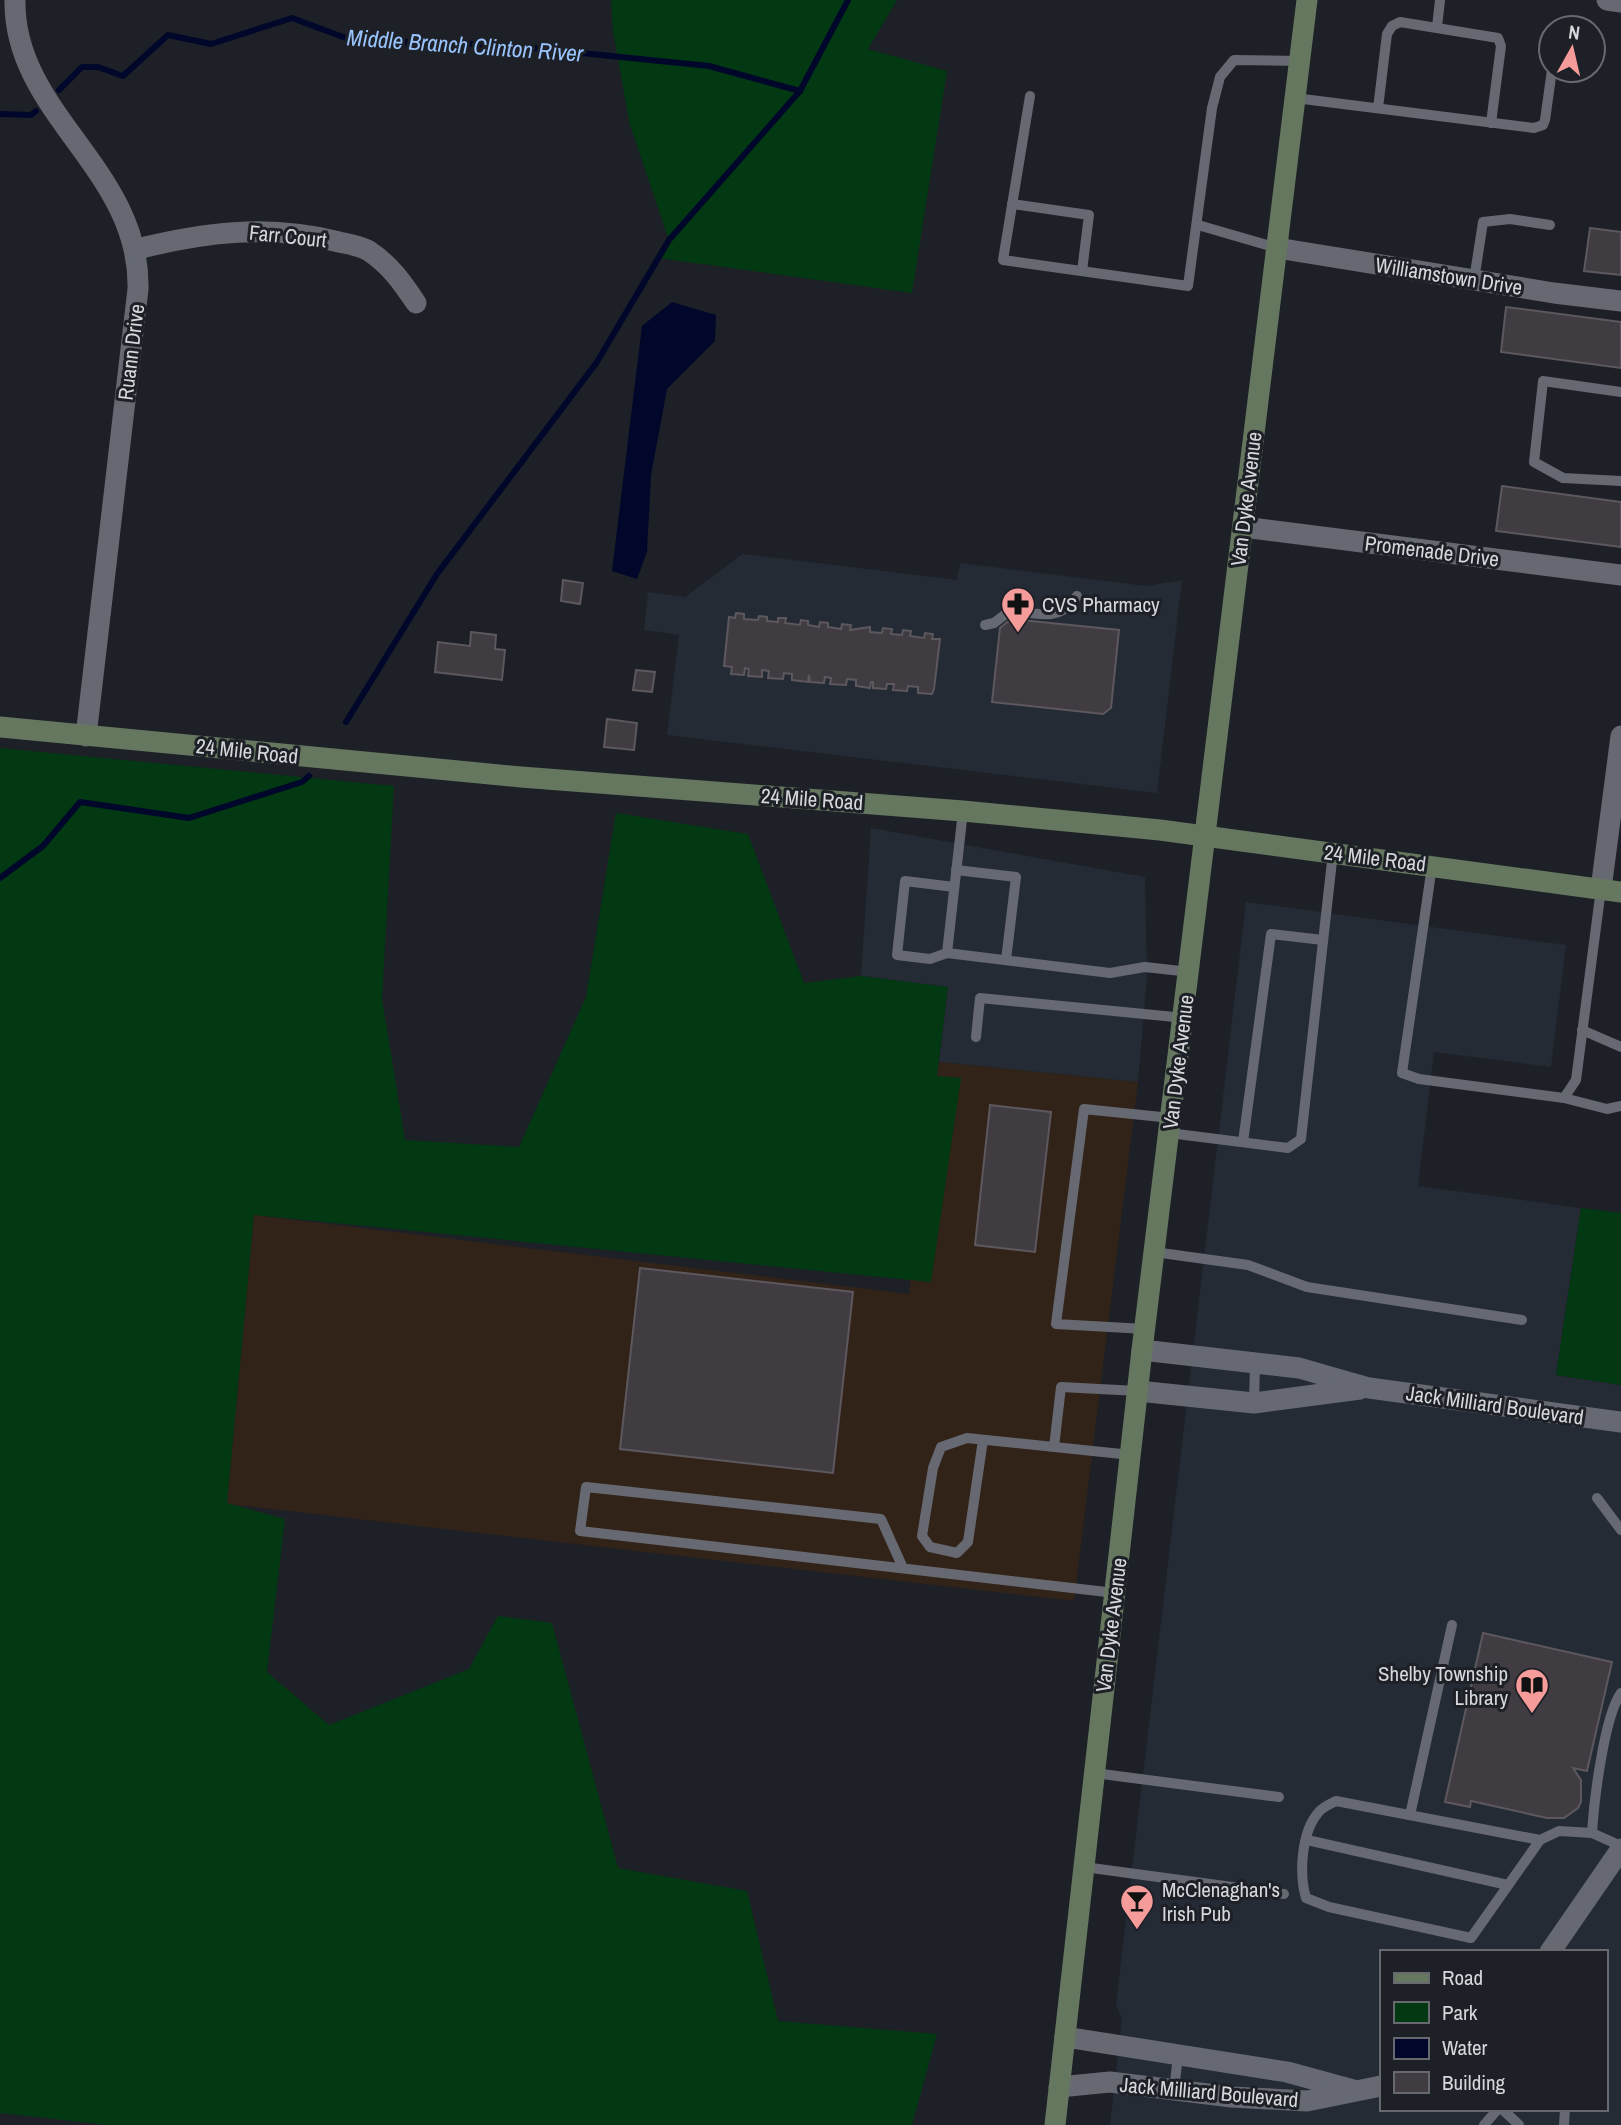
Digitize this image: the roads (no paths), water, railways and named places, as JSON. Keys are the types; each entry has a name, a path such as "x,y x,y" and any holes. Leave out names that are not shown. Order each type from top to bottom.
{"main road":[{"name":"Van Dyke Avenue","path":"1055,2125 1154,1252 1185,1018 1307,0"},
{"name":"24 Mile Road","path":"0,727 521,777 963,811 1206,836 1611,890"}],"street":[{"name":"Ruann Drive","path":"15,0 14,18 24,55 41,93 100,171 122,212 137,249 138,289 86,736"},
{"path":"1607,0 1621,2"},
{"name":"Farr Court","path":"137,249 191,236 251,229 316,236 367,250 396,272 416,303"},
{"name":"Williamstown Drive","path":"1277,248 1621,301"},
{"name":"Promenade Drive","path":"1243,527 1621,575"},
{"path":"1611,890 1619,735 1621,736"},
{"name":"Jack Milliard Boulevard","path":"1144,1339 1255,1364 1298,1368 1369,1388 1621,1422"},
{"name":"Jack Milliard Boulevard","path":"1138,1391 1254,1403 1369,1388"},
{"path":"1551,1950 1621,1847"},
{"name":"Jack Milliard Boulevard","path":"1065,2037 1287,2072 1358,2091"},
{"name":"Jack Milliard Boulevard","path":"1059,2087 1110,2082 1174,2091 1307,2101 1380,2086"}],"lane":[{"path":"1437,27 1440,0"},
{"path":"1378,108 1387,34 1392,26 1399,22 1498,38 1501,46 1491,122"},
{"path":"1030,96 1003,260 1188,286 1212,108 1220,76 1234,60 1300,61"},
{"path":"1295,98 1534,128 1543,125 1550,84"},
{"path":"1012,204 1089,215 1082,271"},
{"path":"1474,280 1483,222 1510,219 1550,225"},
{"path":"1198,225 1277,248"},
{"path":"1621,392 1543,380 1534,462 1563,478 1621,481"},
{"path":"985,625 994,623 1011,610 1055,616 1065,611 1077,596"},
{"path":"947,953 963,811"},
{"path":"1144,1339 1056,1324 1084,1109 1243,1142 1288,1147 1301,1139 1333,852"},
{"path":"1432,866 1402,1073 1419,1079 1564,1098 1607,1109 1621,1106"},
{"path":"956,870 1016,877 1006,960"},
{"path":"954,887 905,881 897,956 930,959 947,953 1110,973 1145,967 1190,972"},
{"path":"1564,1098 1576,1080 1582,1030 1611,890"},
{"path":"1243,1142 1271,934 1323,940"},
{"path":"976,1037 980,998 1185,1018"},
{"path":"1582,1030 1621,1047"},
{"path":"1154,1252 1248,1265 1307,1287 1522,1320"},
{"path":"1254,1403 1255,1364"},
{"path":"1054,1447 1061,1387 1138,1391"},
{"path":"983,1440 968,1542 957,1553 930,1547 922,1536 933,1468 940,1447 967,1438 1131,1455"},
{"path":"903,1568 881,1519 586,1487 580,1531 1115,1593"},
{"path":"1597,1498 1621,1530"},
{"path":"1410,1815 1452,1625"},
{"path":"1592,1833 1615,1701 1621,1693"},
{"path":"1094,1773 1279,1797"},
{"path":"1540,1840 1336,1801 1320,1810 1310,1824 1300,1878 1306,1898 1329,1907 1471,1938 1540,1840 1559,1831 1592,1833 1621,1847"},
{"path":"1307,1840 1508,1885"},
{"path":"1084,1867 1284,1894"},
{"path":"1174,2091 1178,2055"},
{"path":"1484,2125 1498,2111"},
{"path":"1502,2111 1519,2125"}],"water":[{"path":"672,302 716,315 715,341 667,389 651,475 647,552 637,579 612,571 642,326"}],"waterway":[{"path":"346,722 437,574 597,362 669,240 800,91 848,0"},
{"name":"Middle Branch Clinton River","path":"59,90 82,67 98,67 123,76 168,35 211,44 292,18 351,40 502,45 709,66 800,91"},
{"name":"Middle Branch Clinton River","path":"0,114 31,115 36,111"},
{"path":"0,878 43,846 80,802 189,818 302,782 309,776"}],"place":[{"name":"CVS Pharmacy","path":"1018,634"},
{"name":"Shelby Township Library","path":"1532,1715"},
{"name":"McClenaghan's Irish Pub","path":"1137,1931"}]}
